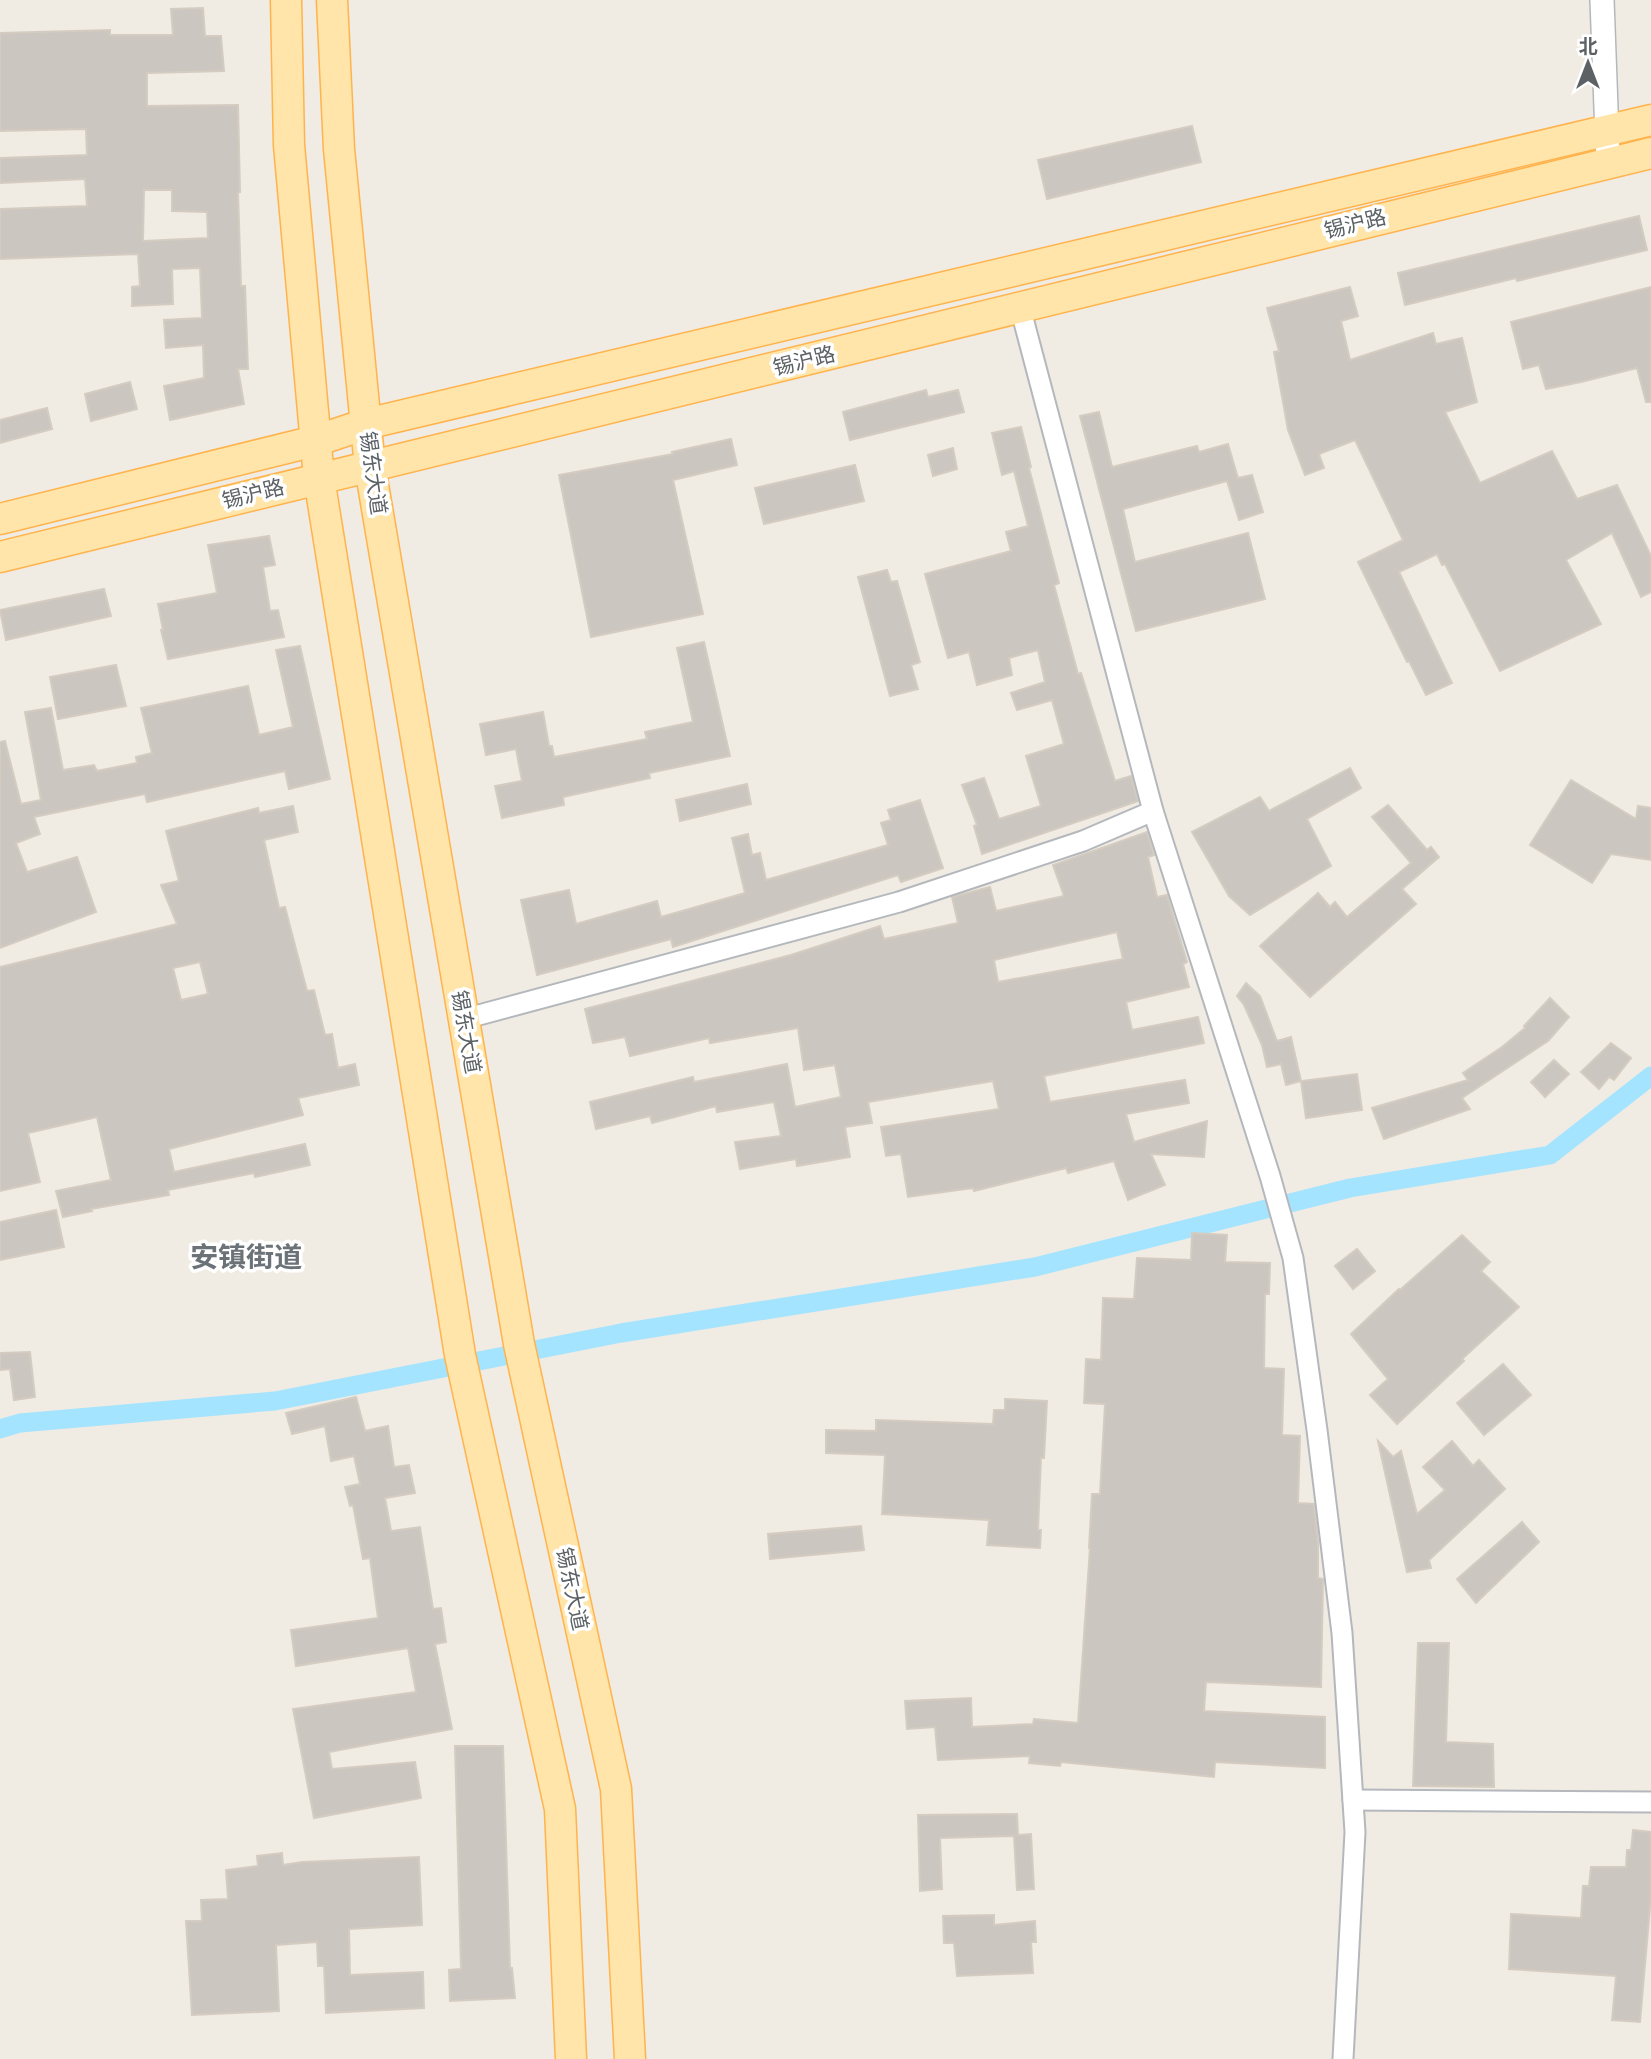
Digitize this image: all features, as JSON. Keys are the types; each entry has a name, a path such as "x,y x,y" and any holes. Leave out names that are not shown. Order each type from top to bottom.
{"main road":[{"path":"286,0 289,145 319,478 460,1355 560,1809 571,2059"},
{"name":"锡东大道","path":"332,0 339,149 370,467 519,1344 616,1789 630,2059"},
{"name":"锡沪路","path":"0,519 315,441 366,424 1651,120"},
{"name":"锡沪路","path":"0,557 1651,153"}],"street":[{"path":"1602,0 1608,162"},
{"path":"1020,307 1153,811 1270,1176 1293,1258 1342,1633 1355,1832 1343,2059"},
{"path":"464,1019 900,902 1083,841 1153,811"},
{"path":"1353,1800 1651,1802"}],"building":[{"path":"203,8 205,36 221,36 224,71 147,73 147,106 238,105 241,286 245,286 248,369 238,369 244,404 170,420 164,386 204,378 203,345 166,348 164,320 202,318 200,268 172,269 173,304 132,306 132,287 140,286 138,254 0,259 0,209 87,206 85,179 0,183 0,158 87,155 86,129 0,131 0,33 110,30 110,35 173,35 171,9","holes":["144,190 172,190 172,211 207,212 208,238 143,241"]},
{"path":"1192,126 1201,162 1047,199 1038,160"},
{"path":"1639,216 1647,250 1405,305 1398,273"},
{"path":"1350,287 1358,316 1341,321 1350,360 1433,333 1436,344 1462,338 1477,402 1445,412 1480,483 1552,451 1577,499 1617,485 1651,556 1651,592 1641,597 1612,533 1566,560 1601,624 1500,671 1445,564 1442,565 1437,554 1399,572 1452,683 1426,695 1358,562 1403,540 1355,440 1319,454 1324,468 1305,475 1288,430 1274,352 1279,351 1267,308"},
{"path":"1651,287 1651,402 1646,402 1637,368 1546,389 1539,365 1523,369 1511,322"},
{"path":"130,382 137,409 91,421 85,394"},
{"path":"926,390 928,397 958,390 964,412 850,440 843,412"},
{"path":"47,408 52,429 0,443 0,420"},
{"path":"1099,412 1112,467 1197,446 1199,452 1228,444 1238,478 1252,475 1263,512 1239,520 1227,481 1123,509 1135,562 1248,533 1265,599 1136,631 1080,416"},
{"path":"1021,427 1059,583 1054,585 1078,674 1081,673 1115,781 1131,776 1138,801 982,854 974,826 977,825 962,785 984,778 999,819 1041,806 1026,756 1064,744 1052,700 1017,710 1011,693 1045,682 1038,650 1009,658 1012,675 977,685 969,652 948,658 925,574 1011,551 1006,532 1028,526 1014,471 1002,475 992,433"},
{"path":"731,439 737,465 673,480 703,614 591,637 559,475 673,454 672,452"},
{"path":"953,448 957,469 933,476 928,455"},
{"path":"855,465 864,501 764,524 755,488"},
{"path":"269,536 275,565 263,567 270,611 278,610 284,637 168,659 158,604 217,593 208,545"},
{"path":"887,570 891,582 897,581 920,662 911,665 918,689 890,696 858,577"},
{"path":"104,589 111,616 6,640 0,610"},
{"path":"704,642 730,756 649,773 650,778 563,797 564,805 502,818 495,786 522,781 516,749 486,755 480,724 543,712 549,746 552,746 554,757 647,739 645,732 693,722 677,648"},
{"path":"300,646 330,779 289,789 285,771 147,802 145,794 34,817 40,834 16,843 27,872 77,857 96,912 0,948 0,742 5,741 21,804 41,800 25,712 51,708 63,770 94,765 97,771 137,763 136,757 152,753 141,708 248,686 259,735 293,727 276,650"},
{"path":"116,665 126,706 58,719 50,677"},
{"path":"1350,768 1361,788 1307,819 1331,866 1250,915 1229,896 1192,832 1260,797 1269,811"},
{"path":"1571,780 1636,819 1638,806 1651,808 1651,860 1611,854 1592,883 1530,845"},
{"path":"747,784 751,804 680,821 676,800"},
{"path":"920,800 943,868 901,882 898,875 673,947 671,939 537,975 521,900 569,890 576,924 657,901 661,917 745,893 732,838 748,834 752,855 760,853 766,880 888,845 881,823 891,820 888,810"},
{"path":"1388,805 1427,850 1431,847 1439,857 1402,889 1416,904 1310,997 1260,946 1318,893 1330,907 1335,902 1347,917 1411,863 1372,817"},
{"path":"293,806 298,832 264,840 279,908 285,907 307,991 314,990 325,1035 332,1034 338,1068 355,1064 359,1085 298,1098 303,1115 169,1149 174,1172 305,1144 310,1165 255,1177 254,1173 168,1190 169,1195 91,1209 92,1211 63,1217 56,1191 111,1180 97,1117 28,1133 40,1182 0,1191 0,967 177,924 161,885 179,881 166,831 258,808 259,813","holes":["200,962 208,994 181,1000 173,968"]},
{"path":"1147,832 1154,855 1148,857 1157,897 1167,895 1187,962 1183,964 1189,987 1126,1002 1132,1030 1198,1017 1204,1043 1044,1076 1050,1102 1185,1080 1189,1103 1126,1114 1134,1142 1207,1121 1204,1157 1151,1154 1165,1185 1128,1200 1114,1161 1068,1173 1066,1168 974,1191 973,1188 908,1197 901,1154 886,1156 881,1127 999,1109 993,1081 868,1102 872,1123 845,1127 850,1157 797,1166 796,1159 740,1169 735,1142 781,1136 774,1102 717,1112 716,1106 652,1123 650,1116 596,1129 590,1102 693,1077 694,1082 787,1064 795,1107 841,1097 835,1065 804,1070 798,1028 710,1043 709,1038 630,1056 625,1037 593,1043 585,1009 791,955 880,926 884,939 958,923 952,897 990,887 996,911 1064,896 1053,865","holes":["1117,932 1123,959 998,982 994,960"]},
{"path":"1246,983 1260,996 1277,1041 1291,1037 1301,1081 1286,1085 1281,1064 1267,1067 1262,1045 1244,1005 1237,996"},
{"path":"1550,998 1569,1017 1548,1041 1462,1098 1470,1109 1384,1139 1372,1108 1468,1080 1463,1073 1525,1028"},
{"path":"1611,1043 1631,1058 1614,1080 1609,1077 1599,1089 1581,1072"},
{"path":"1554,1060 1569,1074 1545,1097 1531,1082"},
{"path":"1357,1074 1362,1110 1306,1118 1301,1081"},
{"path":"56,1210 64,1247 0,1260 0,1222"},
{"path":"1192,1233 1227,1235 1225,1262 1270,1263 1269,1294 1265,1294 1264,1368 1284,1369 1282,1435 1300,1436 1298,1503 1314,1504 1318,1578 1323,1579 1321,1687 1206,1682 1204,1711 1325,1717 1325,1768 1215,1762 1214,1777 1061,1762 1060,1766 1029,1763 1030,1756 938,1760 935,1727 907,1729 905,1701 971,1698 972,1727 1033,1724 1034,1719 1078,1723 1092,1494 1100,1494 1105,1404 1084,1403 1086,1359 1101,1360 1103,1298 1134,1299 1137,1258 1191,1260"},
{"path":"1462,1235 1490,1262 1481,1271 1519,1307 1397,1424 1370,1395 1388,1379 1351,1334"},
{"path":"1357,1249 1375,1271 1353,1289 1335,1266"},
{"path":"30,1352 35,1397 14,1400 10,1369 0,1370 0,1353"},
{"path":"1503,1364 1531,1395 1484,1435 1457,1403"},
{"path":"356,1397 365,1431 388,1426 394,1467 409,1465 415,1493 385,1498 391,1531 420,1527 433,1609 441,1608 446,1642 435,1644 452,1729 329,1752 332,1769 415,1762 421,1798 314,1818 293,1709 416,1692 408,1648 296,1666 291,1630 378,1618 370,1558 363,1559 353,1505 350,1506 345,1487 360,1484 354,1456 331,1461 325,1426 292,1434 286,1413"},
{"path":"1005,1399 1047,1401 1044,1458 1041,1458 1038,1530 1041,1530 1040,1548 987,1545 989,1520 882,1514 885,1455 826,1453 826,1430 876,1431 876,1420 993,1424 994,1410 1005,1410"},
{"path":"1378,1441 1393,1457 1401,1451 1417,1514 1445,1490 1423,1467 1452,1441 1473,1466 1479,1460 1505,1489 1429,1560 1431,1568 1407,1572"},
{"path":"1522,1522 1539,1542 1476,1603 1457,1579"},
{"path":"861,1526 864,1550 770,1559 768,1534"},
{"path":"1418,1643 1449,1643 1446,1742 1493,1744 1494,1787 1413,1786"},
{"path":"455,1746 503,1746 510,1968 515,1998 450,2001 449,1970 461,1969"},
{"path":"1017,1814 1018,1835 1031,1834 1034,1889 1017,1890 1014,1836 940,1838 942,1889 920,1891 918,1815"},
{"path":"1633,1830 1651,1832 1651,1896 1640,2022 1612,2020 1616,1976 1509,1969 1511,1914 1581,1918 1583,1886 1589,1886 1591,1867 1626,1867 1627,1850 1631,1850"},
{"path":"282,1853 283,1865 419,1857 422,1925 349,1929 350,1975 423,1972 424,2008 326,2013 324,1966 318,1966 317,1942 276,1945 279,2011 192,2015 186,1921 202,1921 201,1900 228,1899 226,1870 258,1866 257,1856"},
{"path":"994,1915 994,1925 1035,1921 1036,1942 1031,1942 1033,1973 957,1976 954,1943 944,1943 943,1916"}],"waterway":[{"path":"0,1429 20,1423 275,1401 621,1333 1035,1267 1350,1188 1550,1155 1651,1076"}],"district":[{"name":"安镇街道","path":"246,1257"}]}
